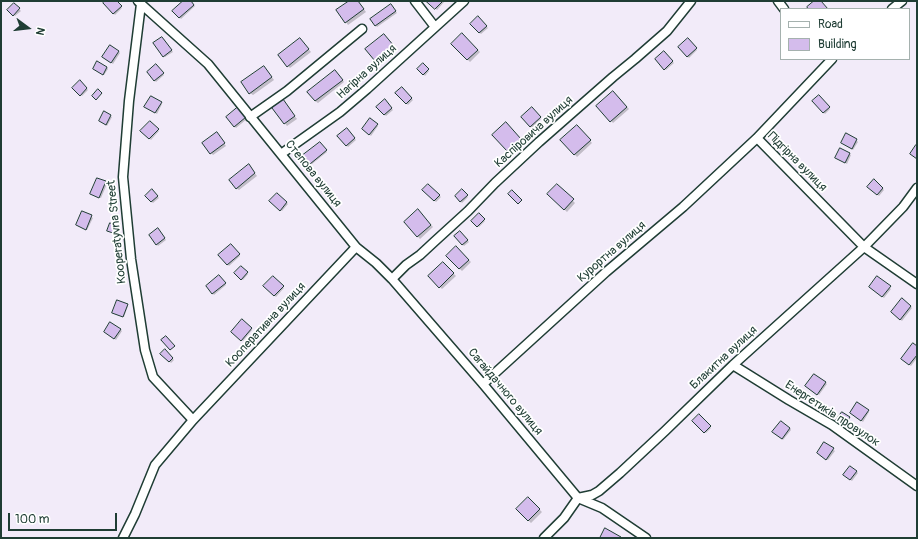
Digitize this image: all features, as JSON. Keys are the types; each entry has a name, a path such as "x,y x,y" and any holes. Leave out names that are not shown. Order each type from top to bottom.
{"street":[{"path":"415,1 435,27"},
{"name":"Нагірна вулиця","path":"281,154 340,112 368,89 464,1"},
{"name":"Каспіровича вулиця","path":"392,279 468,211 495,183 539,142 666,31 691,1"},
{"path":"893,8 902,1"},
{"name":"Степова вулиця","path":"139,3 208,64 356,247"},
{"name":"Kooperatyvna Street","path":"139,3 123,178 131,259 145,350 153,377 193,420"},
{"path":"250,117 287,91 362,29"},
{"name":"Підгірна вулиця","path":"830,60 757,138 864,247 917,284"},
{"name":"Курортна вулиця","path":"484,384 606,272 683,207 757,138"},
{"name":"Блакитна вулиця","path":"578,498 592,495 599,491 620,473 733,365 864,247 903,206 917,188"},
{"name":"Сагайдачного вулиця","path":"356,247 376,263 392,279 484,384 578,498 602,508 646,538"},
{"name":"Кооперативна вулиця","path":"123,538 135,514 155,465 193,420 356,247"},
{"name":"Енергетиків провулок","path":"733,365 832,425 917,486"},
{"path":"544,538 564,518 578,498"}],"building":[{"path":"105,1 117,1 122,6 113,14 103,3"},
{"path":"183,1 191,1 194,5 179,18 172,11"},
{"path":"349,1 358,1 364,9 345,23 336,10"},
{"path":"426,1 443,1 435,9"},
{"path":"814,1 821,1 827,8 808,8"},
{"path":"14,3 20,8 13,16 7,10"},
{"path":"391,4 396,11 375,26 370,19"},
{"path":"478,16 487,26 479,33 470,24"},
{"path":"462,33 478,50 467,60 451,44"},
{"path":"384,34 394,46 375,61 365,49"},
{"path":"162,37 172,50 163,57 153,43"},
{"path":"300,38 309,49 287,67 278,55"},
{"path":"688,38 697,48 687,57 678,47"},
{"path":"110,45 119,51 111,63 102,57"},
{"path":"664,51 673,61 664,70 655,59"},
{"path":"97,61 107,67 103,75 93,69"},
{"path":"423,63 429,69 423,75 417,69"},
{"path":"156,64 164,73 154,81 147,72"},
{"path":"264,66 272,77 249,94 241,82"},
{"path":"335,70 343,80 315,101 307,92"},
{"path":"80,80 87,88 80,96 72,88"},
{"path":"402,87 412,98 406,104 395,93"},
{"path":"98,89 102,93 96,100 92,96"},
{"path":"613,91 627,107 610,122 596,106"},
{"path":"819,95 830,107 823,113 812,101"},
{"path":"151,96 162,102 155,113 144,107"},
{"path":"283,99 295,116 284,124 272,108"},
{"path":"385,99 392,108 384,115 376,107"},
{"path":"238,107 246,117 234,127 226,117"},
{"path":"532,107 541,117 530,127 521,117"},
{"path":"104,111 111,115 106,125 99,121"},
{"path":"370,118 378,124 369,135 362,129"},
{"path":"150,121 159,129 149,139 140,131"},
{"path":"506,122 521,139 507,151 492,135"},
{"path":"577,125 591,140 574,155 560,140"},
{"path":"347,128 355,138 346,146 337,136"},
{"path":"217,132 225,143 210,154 202,143"},
{"path":"846,133 857,139 852,149 841,143"},
{"path":"320,142 327,150 310,164 303,155"},
{"path":"916,145 917,146 917,159 910,154"},
{"path":"840,148 850,153 845,163 835,158"},
{"path":"249,164 255,173 236,189 229,180"},
{"path":"97,178 106,181 99,198 90,194"},
{"path":"874,179 883,188 877,195 867,187"},
{"path":"428,184 440,195 434,201 422,190"},
{"path":"557,184 574,199 564,210 547,194"},
{"path":"152,189 158,196 151,202 145,196"},
{"path":"462,189 468,195 460,202 455,196"},
{"path":"512,190 522,200 518,204 508,194"},
{"path":"277,193 287,202 280,211 269,201"},
{"path":"418,209 431,225 417,237 404,222"},
{"path":"82,211 92,215 86,230 76,225"},
{"path":"479,213 485,219 477,227 471,221"},
{"path":"110,223 115,225 113,233 107,231"},
{"path":"158,228 165,238 156,245 149,235"},
{"path":"460,231 468,240 462,245 454,236"},
{"path":"231,244 240,254 227,265 218,255"},
{"path":"456,246 469,260 459,269 446,256"},
{"path":"443,262 454,273 439,288 428,276"},
{"path":"241,266 248,272 241,280 234,273"},
{"path":"219,275 226,283 212,294 206,286"},
{"path":"273,276 284,286 274,296 263,286"},
{"path":"877,276 891,286 882,297 869,287"},
{"path":"902,298 911,306 900,320 891,312"},
{"path":"117,300 128,304 123,317 112,313"},
{"path":"242,319 252,328 241,341 231,332"},
{"path":"110,322 121,329 114,339 104,332"},
{"path":"166,336 175,346 170,350 161,340"},
{"path":"913,343 917,346 917,355 909,365 901,359"},
{"path":"165,349 173,358 169,362 160,354"},
{"path":"814,374 826,382 817,395 805,386"},
{"path":"857,402 869,410 861,421 850,413"},
{"path":"842,412 850,417 844,426 836,420"},
{"path":"699,414 711,426 704,433 692,421"},
{"path":"781,421 790,428 782,439 772,432"},
{"path":"824,442 834,448 826,460 817,453"},
{"path":"850,466 857,471 850,480 843,475"},
{"path":"528,497 540,509 528,521 516,509"},
{"path":"605,528 621,537 621,538 600,538"}]}
